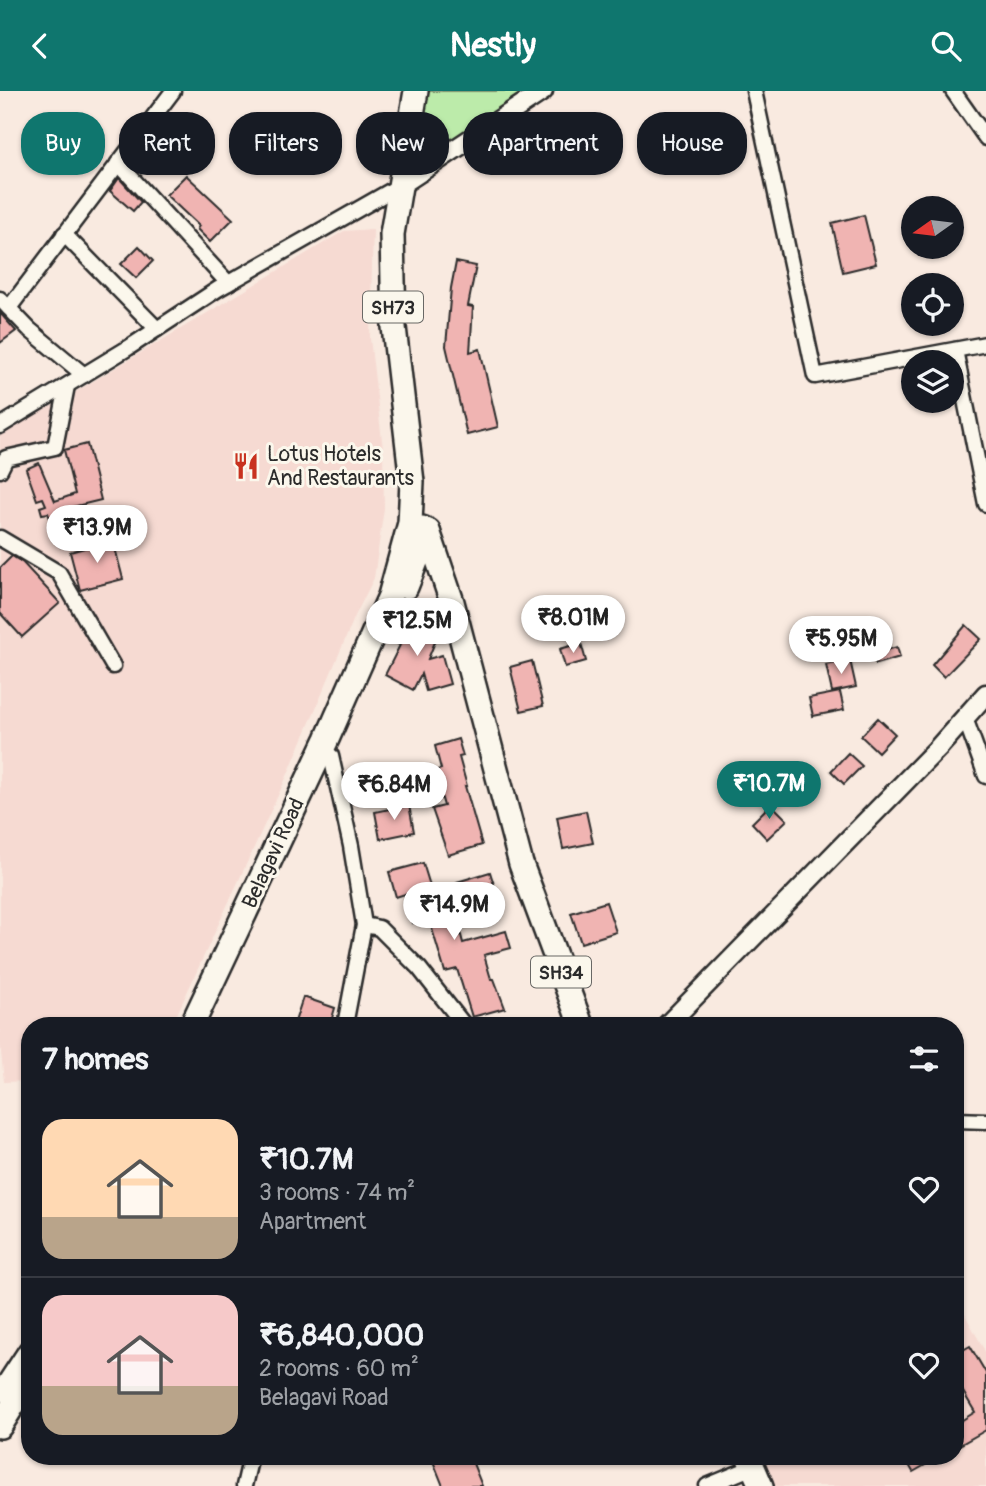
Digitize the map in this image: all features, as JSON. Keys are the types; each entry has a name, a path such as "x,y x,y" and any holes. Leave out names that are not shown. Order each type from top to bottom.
{"main road":[{"name":"SH73","path":"416,91 392,234 394,327 419,527"},
{"path":"212,1017 389,632 419,527"},
{"name":"SH34","path":"419,527 452,602 505,806 540,919 578,1017"},
{"name":"Belagavi Road","path":"196,1017 327,739 419,527"},
{"path":"0,1399 21,1366"},
{"path":"0,1426 21,1392"}],"street":[{"path":"84,375 4,303 64,234 173,91"},
{"path":"0,426 228,283 399,186 543,91"},
{"path":"754,91 815,376 901,360"},
{"path":"953,91 986,138"},
{"path":"118,163 228,283"},
{"path":"64,234 157,329"},
{"path":"955,350 986,344"},
{"path":"0,470 5,458 55,447 67,386"},
{"path":"964,395 986,504"},
{"path":"0,538 59,573 113,666"},
{"path":"675,1017 986,694"},
{"path":"965,718 986,776"},
{"path":"331,756 351,846 364,925 347,1017"},
{"path":"364,925 379,928 419,968 458,1017"},
{"path":"964,1120 986,1121"},
{"path":"244,1486 249,1465"},
{"path":"707,1486 754,1470"}],"shaded area":[{"path":"373,229 370,338 383,449 384,508 374,578 287,776 176,1017 21,1017 21,1081 4,1082 0,1043 0,431 50,407 344,231"},
{"path":"964,1313 986,1353 986,1486 768,1486 760,1465 964,1465"}],"green space":[{"path":"414,91 544,91 512,112 463,112 463,144 449,153 449,112 411,112"},
{"path":"401,175 416,175 399,186"}],"building":[{"path":"186,175 233,219 210,242 197,229 199,226 166,195"},
{"path":"119,178 141,202 133,211 110,191"},
{"path":"864,215 876,264 843,272 832,223"},
{"path":"139,246 153,261 136,278 121,264"},
{"path":"456,262 476,266 468,306 473,307 470,352 480,349 498,427 467,435 446,346"},
{"path":"0,313 16,331 0,343"},
{"path":"87,444 101,500 60,510 73,543 61,547 48,513 42,514 40,507 46,505 43,498 37,500 26,469 39,463 55,501 75,494 64,450"},
{"path":"113,540 123,579 80,590 70,552"},
{"path":"12,556 23,563 60,603 22,637 0,613 0,568"},
{"path":"404,617 439,632 428,659 442,655 450,684 426,691 421,674 413,690 385,675 400,645 394,642"},
{"path":"966,625 981,639 944,677 932,665"},
{"path":"581,643 586,661 565,667 560,649"},
{"path":"897,647 900,657 876,664 873,654"},
{"path":"850,660 856,687 832,692 826,665"},
{"path":"532,661 543,706 521,711 510,667"},
{"path":"840,692 844,710 813,716 809,698"},
{"path":"878,718 895,734 878,752 861,736"},
{"path":"458,739 463,756 459,757 465,786 482,845 448,855 432,809 444,806 434,771 441,769 435,746"},
{"path":"848,753 862,766 844,784 831,771"},
{"path":"771,804 787,820 767,839 752,823"},
{"path":"409,805 414,832 380,839 375,812"},
{"path":"586,811 593,843 563,849 557,817"},
{"path":"423,863 442,925 457,920 463,943 506,931 511,948 484,955 491,979 494,979 505,1008 472,1017 457,969 445,972 429,919 413,923 405,894 396,897 389,872"},
{"path":"490,872 496,891 462,901 457,882"},
{"path":"606,902 616,932 581,943 571,913"},
{"path":"303,997 335,1008 332,1017 297,1017"},
{"path":"970,1346 986,1373 986,1430 964,1442 964,1419 975,1412 964,1393 964,1349"},
{"path":"435,1465 474,1465 482,1486 443,1486"},
{"path":"909,1465 925,1465 913,1472"}],"place":[{"name":"Lotus Hotels And Restaurants","path":"246,466"}]}
